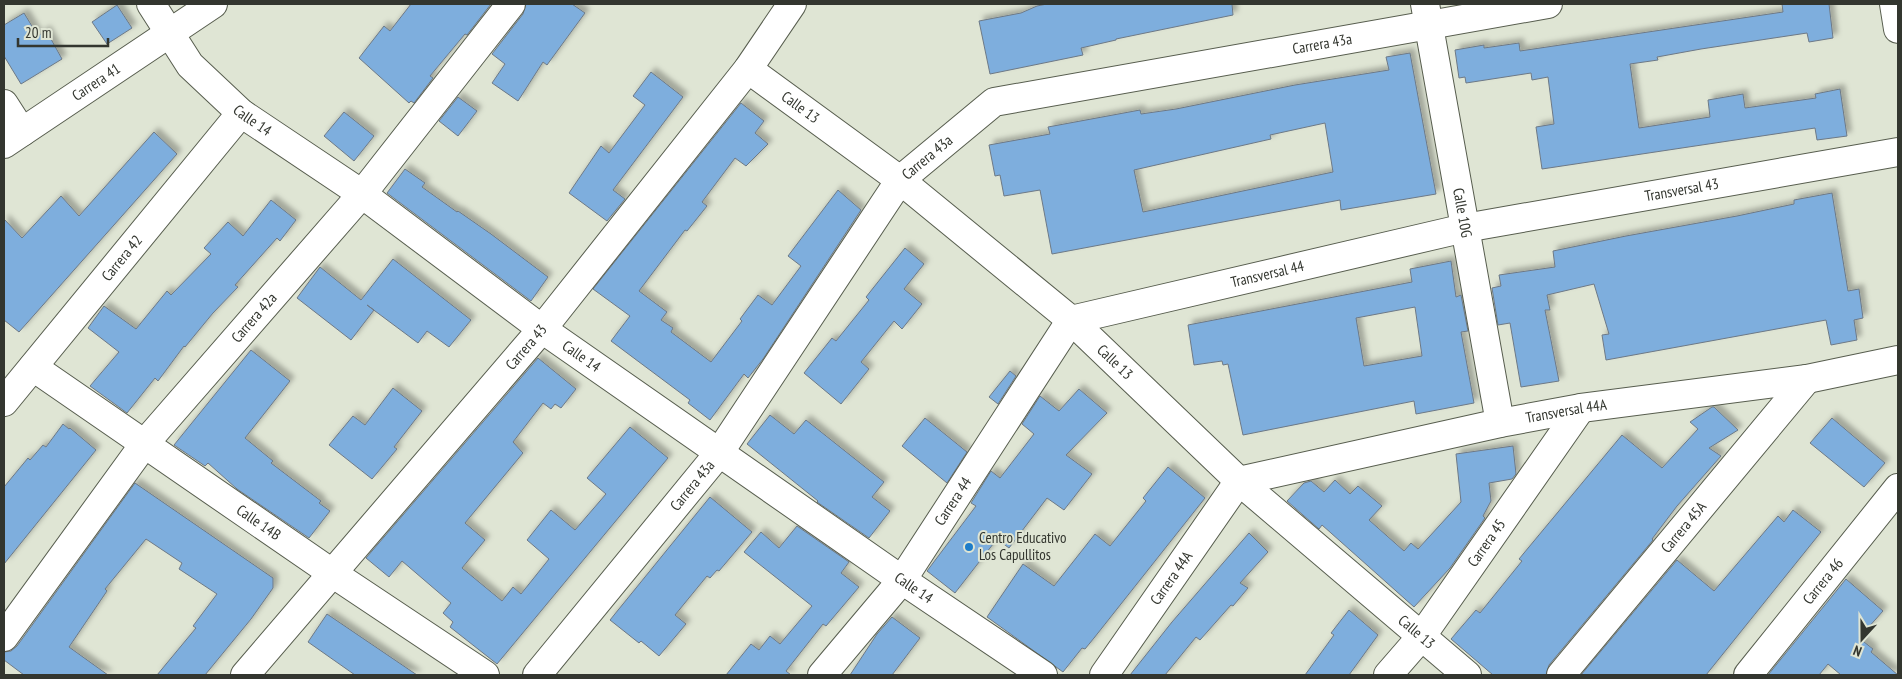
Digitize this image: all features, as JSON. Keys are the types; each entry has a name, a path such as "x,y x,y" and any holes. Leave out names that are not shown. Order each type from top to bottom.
{"street":[{"name":"Calle 14","path":"151,4 190,65 241,113 362,194 542,329 902,580 1042,675"},
{"name":"Carrera 41","path":"13,138 213,4"},
{"name":"Carrera 42a","path":"4,637 145,443 362,194 511,4"},
{"name":"Carrera 43","path":"245,675 542,329 748,69 792,4"},
{"name":"Carrera 43a","path":"537,675 719,453 900,180 994,102 1427,14 1548,4"},
{"path":"1894,4 1898,29"},
{"name":"Calle 10G","path":"1427,14 1500,423"},
{"name":"Calle 13","path":"748,69 900,180 1071,320 1239,481 1420,637 1467,675"},
{"path":"4,104 13,138"},
{"name":"Carrera 42","path":"4,402 241,113"},
{"name":"Transversal 43","path":"1465,228 1898,152"},
{"name":"Transversal 44","path":"1071,320 1465,228"},
{"name":"Carrera 44","path":"822,675 902,580 1071,320"},
{"name":"Transversal 44A","path":"1239,481 1500,423 1581,408 1807,379 1898,360"},
{"name":"Calle 14B","path":"33,366 332,573 485,675"},
{"name":"Carrera 45A","path":"1561,675 1807,379"},
{"name":"Carrera 45","path":"1388,675 1420,637 1581,408"},
{"name":"Carrera 44A","path":"1104,675 1239,481"},
{"name":"Carrera 46","path":"1748,675 1898,488"}],"building":[{"path":"411,4 491,4 467,35 465,34 430,76 433,78 414,103 411,101 409,103 359,58 384,26 390,31"},
{"path":"526,4 572,4 585,13 547,65 543,62 518,101 492,83 505,64 492,54 523,14"},
{"path":"1047,4 1232,4 1233,15 1116,39 1081,48 1083,55 990,74 979,21 1021,13"},
{"path":"1782,4 1829,4 1833,38 1809,42 1807,33 1701,49 1657,57 1658,60 1630,64 1639,128 1710,117 1708,100 1743,94 1745,108 1816,98 1815,94 1840,89 1847,136 1817,140 1815,128 1542,169 1536,127 1554,124 1548,77 1532,80 1531,73 1466,83 1465,77 1459,78 1455,50 1484,45 1484,48 1519,43 1520,51 1783,12"},
{"path":"117,5 132,28 107,44 92,22"},
{"path":"24,13 38,36 46,30 62,59 21,84 4,56 4,25"},
{"path":"1410,53 1436,194 1341,210 1340,200 1052,254 1040,190 1004,196 1000,175 995,176 989,145 1050,134 1048,127 1140,110 1141,114 1176,109 1295,85 1389,70 1386,57","holes":["1325,123 1333,172 1143,212 1134,170 1271,139 1270,135"]},
{"path":"651,72 683,97 613,190 625,199 607,221 569,193 601,146 609,153 645,105 633,96"},
{"path":"458,97 477,111 458,136 439,121"},
{"path":"741,103 764,121 755,133 768,144 746,166 735,158 702,202 707,206 687,231 685,230 639,291 667,312 661,320 673,328 671,332 711,362 742,321 740,319 758,295 772,305 801,266 788,256 838,190 861,210 763,359 748,378 744,374 710,420 688,403 690,400 611,341 630,316 593,289"},
{"path":"344,112 374,136 354,161 324,136"},
{"path":"154,132 177,154 19,332 4,320 4,219 22,238 61,196 79,216"},
{"path":"405,169 425,183 422,187 491,234 548,277 531,301 387,193"},
{"path":"1832,193 1848,291 1859,289 1863,318 1854,320 1857,340 1831,345 1826,320 1606,360 1602,335 1609,334 1594,284 1547,295 1550,310 1545,310 1559,381 1521,387 1510,323 1498,325 1492,288 1501,286 1499,275 1555,267 1553,251 1737,216 1794,204 1794,200"},
{"path":"271,200 296,220 280,241 277,238 235,285 238,287 184,346 158,381 155,378 127,413 90,386 119,352 88,328 104,306 136,329 167,291 171,295 211,254 204,248 228,222 243,236"},
{"path":"905,248 924,264 904,289 922,304 902,329 894,321 861,362 869,369 841,404 804,373 832,338 836,341 869,300 866,297"},
{"path":"393,259 471,320 449,347 427,331 418,343 374,310 351,340 297,298 320,267 361,300"},
{"path":"1451,261 1456,297 1461,295 1468,331 1461,332 1474,403 1416,414 1414,401 1243,435 1228,364 1223,365 1222,361 1194,365 1188,325 1412,282 1410,269","holes":["1415,307 1422,356 1364,366 1356,318"]},
{"path":"251,350 290,381 245,438 273,461 271,463 321,501 319,503 330,511 309,538 237,489 208,463 205,466 174,445"},
{"path":"538,358 576,389 561,408 555,404 551,409 543,403 513,442 523,453 465,523 485,540 462,568 502,601 513,587 521,594 549,559 527,540 551,510 575,530 606,494 587,478 630,427 668,458 497,664 450,627 453,622 443,613 451,603 402,561 389,577 366,558"},
{"path":"1010,371 1016,376 998,404 989,397"},
{"path":"393,388 422,411 394,447 397,449 372,479 329,445 353,416 365,425"},
{"path":"1079,389 1107,413 1066,455 1092,474 1064,510 1047,498 1009,548 997,539 955,593 927,571 976,506 971,503 991,471 1000,478 1034,434 1022,424 1040,396 1059,411"},
{"path":"1712,407 1738,430 1709,448 1721,456 1677,506 1653,540 1549,665 1546,675 1493,675 1451,639 1476,610 1480,613 1522,561 1519,559 1622,435 1662,468 1698,429 1690,422"},
{"path":"770,415 794,434 806,420 884,482 872,497 890,511 869,538 817,502 747,444"},
{"path":"925,418 967,452 947,483 902,446"},
{"path":"1832,418 1885,463 1864,487 1810,443"},
{"path":"63,424 96,450 4,564 4,487 28,458 30,460 43,445 46,447"},
{"path":"1513,446 1516,474 1512,479 1489,483 1491,501 1483,516 1485,518 1450,568 1414,607 1322,525 1319,529 1287,501 1304,483 1311,481 1324,492 1335,480 1350,494 1358,486 1382,506 1369,520 1404,551 1411,543 1418,549 1461,502 1456,454"},
{"path":"1168,467 1205,498 1094,638 1085,649 1082,648 1063,672 987,617 1023,564 1054,586 1095,534 1110,546 1146,501 1143,498"},
{"path":"135,483 273,578 273,588 251,619 205,675 157,675 196,628 193,626 217,594 179,569 182,563 146,539 105,589 107,591 69,647 108,675 24,675 4,660 4,652 11,651 17,646"},
{"path":"710,497 752,532 719,571 717,570 710,578 707,576 675,615 686,624 659,656 610,620"},
{"path":"1793,510 1821,532 1706,675 1581,675 1677,560 1714,591 1778,516 1784,522"},
{"path":"797,526 849,562 841,573 859,587 826,626 823,624 786,671 791,675 726,675 751,644 759,650 770,636 780,644 812,606 744,552 761,532 779,548"},
{"path":"1249,533 1268,552 1240,583 1248,588 1233,606 1231,605 1200,640 1196,637 1165,675 1130,675 1172,622"},
{"path":"1846,579 1883,611 1859,638 1873,649 1871,652 1898,675 1841,675 1828,664 1819,675 1768,675"},
{"path":"1349,610 1378,635 1349,675 1305,675 1334,635 1331,633"},
{"path":"327,614 417,675 355,675 308,642"},
{"path":"892,617 920,638 892,675 850,675 877,634"}],"place":[{"name":"Centro Educativo Los Capullitos","path":"969,547"}]}
